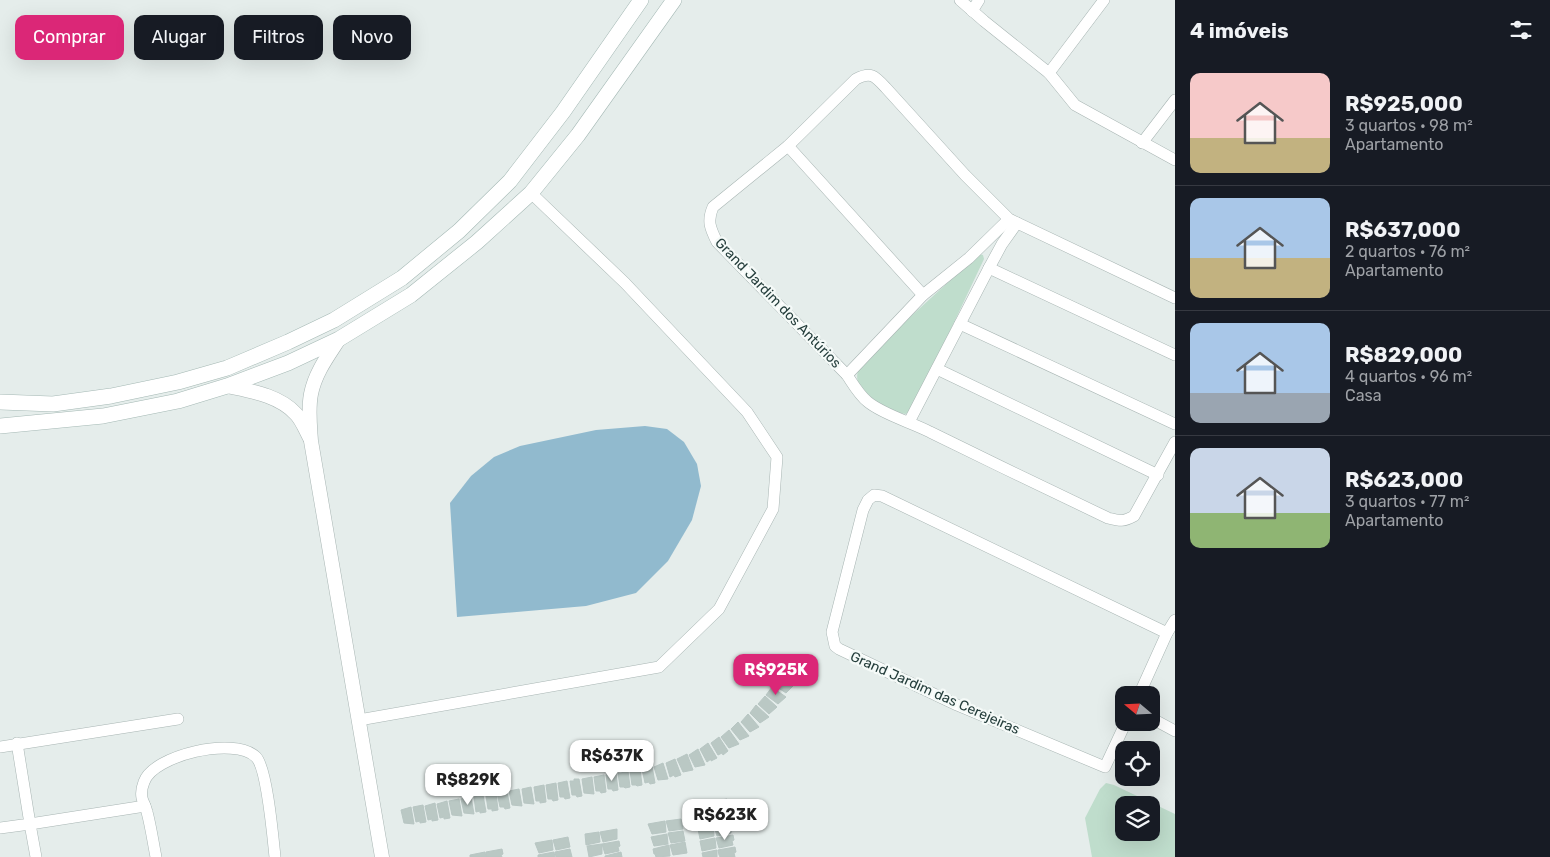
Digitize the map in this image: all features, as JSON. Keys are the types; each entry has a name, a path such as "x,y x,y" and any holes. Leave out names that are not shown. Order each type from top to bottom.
{"main road":[{"path":"0,402 53,404 82,400 178,382 227,368 334,320 402,278 459,231 510,181 563,112 642,0"},
{"path":"0,426 103,416 178,401 227,386 288,363 339,339 411,295 477,242 531,193 578,135 674,0"}],"street":[{"path":"960,0 1049,73 1074,105 1175,160"},
{"path":"972,11 979,0"},
{"path":"1049,73 1104,0"},
{"name":"Grand Jardim dos Antúrios","path":"1175,298 1013,221 965,175 886,88 871,75 865,74 856,79 788,146 713,207 710,215 710,228 717,242 847,375 858,392 867,401 881,410 1108,518 1125,521 1134,516 1175,442"},
{"path":"1142,143 1175,100"},
{"path":"788,146 923,296"},
{"path":"359,720 659,668 719,609 773,509 777,457 747,412 625,283 531,193"},
{"path":"909,422 1013,221"},
{"name":"Grand Jardim dos Antúrios","path":"847,375 923,296 1013,221"},
{"path":"988,268 1175,355"},
{"path":"960,324 1175,424"},
{"path":"339,339 319,371 310,395 311,441 382,857"},
{"path":"936,369 1158,474"},
{"path":"227,386 254,392 283,404 296,414 311,441"},
{"name":"Grand Jardim das Cerejeiras","path":"1122,731 1105,767 957,705 839,650 835,646 832,632 862,510 868,500 874,495 882,496 1167,633"},
{"path":"1143,686 1167,633 1175,620"},
{"path":"0,747 178,719"},
{"path":"1160,723 1175,731"},
{"path":"17,743 36,857"},
{"path":"156,857 142,797 143,784 147,775 156,768 179,757 208,748 241,748 257,757 264,771 275,857"},
{"path":"0,828 145,806"}],"green space":[{"path":"979,254 983,255 984,259 914,407 906,414 899,413 871,400 858,382 857,375 860,363"},
{"path":"1106,783 1114,785 1137,796 1115,796 1115,841 1160,841 1160,807 1175,814 1175,857 1092,857 1085,818 1100,789"}],"water":[{"path":"645,426 667,429 684,442 697,464 701,486 692,520 668,561 636,593 586,606 457,617 450,503 471,476 494,457 520,446 596,430"}],"building":[{"path":"785,666 800,674 794,682 781,675"},
{"path":"779,676 793,686 786,693 774,685"},
{"path":"772,687 786,697 778,704 766,695"},
{"path":"765,696 777,707 769,714 758,704"},
{"path":"756,705 769,717 760,723 750,713"},
{"path":"748,714 759,727 750,732 741,722"},
{"path":"738,722 749,736 740,740 731,729"},
{"path":"729,730 739,744 729,748 721,737"},
{"path":"719,737 728,751 723,755 722,753 718,755 711,743"},
{"path":"708,743 717,758 707,762 700,749"},
{"path":"698,749 705,765 695,767 689,755"},
{"path":"687,754 693,770 683,772 677,759"},
{"path":"675,759 681,775 670,777 666,763"},
{"path":"663,763 668,779 658,780 654,767"},
{"path":"652,766 655,783 645,783 642,769"},
{"path":"640,769 642,785 632,785 630,771"},
{"path":"622,771 628,771 630,787 620,787 618,773 622,773"},
{"path":"616,773 618,790 613,791 608,789 606,775"},
{"path":"604,775 606,792 601,793 596,791 594,777"},
{"path":"592,777 594,794 584,793 582,779"},
{"path":"574,779 579,779 582,796 572,795 570,781 574,781"},
{"path":"567,781 570,798 565,799 560,797 558,783"},
{"path":"556,783 558,800 553,801 548,799 546,785"},
{"path":"544,785 546,802 540,803 540,801 536,801 534,787"},
{"path":"531,787 534,804 524,803 522,789"},
{"path":"519,789 522,806 512,805 509,791"},
{"path":"507,791 510,808 505,809 500,807 497,793"},
{"path":"496,793 498,810 492,811 492,809 488,809 486,796"},
{"path":"483,795 486,812 476,812 474,797"},
{"path":"471,797 474,814 464,813 461,799"},
{"path":"459,799 462,816 452,815 449,801"},
{"path":"727,799 728,805 726,805 726,809 712,812 710,802"},
{"path":"447,801 450,818 440,818 437,804"},
{"path":"709,802 710,812 696,815 694,805"},
{"path":"435,803 438,820 428,820 425,806"},
{"path":"423,805 426,822 416,822 413,807"},
{"path":"411,807 414,824 404,823 401,810"},
{"path":"729,811 729,821 715,824 712,814"},
{"path":"711,814 712,824 698,827 696,817"},
{"path":"681,819 683,829 669,831 666,821"},
{"path":"665,821 666,832 652,834 648,824"},
{"path":"731,823 731,833 717,836 714,826"},
{"path":"713,826 714,836 700,839 698,829"},
{"path":"617,829 617,839 603,842 600,832"},
{"path":"683,831 685,841 671,843 668,833"},
{"path":"599,832 600,842 586,845 585,834"},
{"path":"667,834 668,844 654,846 651,837"},
{"path":"733,835 733,845 719,848 716,838"},
{"path":"568,837 570,847 556,850 553,840"},
{"path":"715,838 716,848 702,851 700,841"},
{"path":"552,840 553,850 539,853 535,843"},
{"path":"619,841 619,851 605,854 602,844"},
{"path":"685,842 687,853 673,855 670,845"},
{"path":"602,844 602,854 589,857 587,846"},
{"path":"669,845 670,856 656,857 653,849"},
{"path":"735,847 735,857 720,857 718,850"},
{"path":"502,849 502,857 486,857 486,852"},
{"path":"570,849 572,857 556,857 555,852"},
{"path":"717,850 717,857 703,857 702,853"},
{"path":"485,852 486,857 470,857 470,855"},
{"path":"554,852 555,857 538,857 538,855"},
{"path":"621,852 622,857 605,857 605,856"}]}
